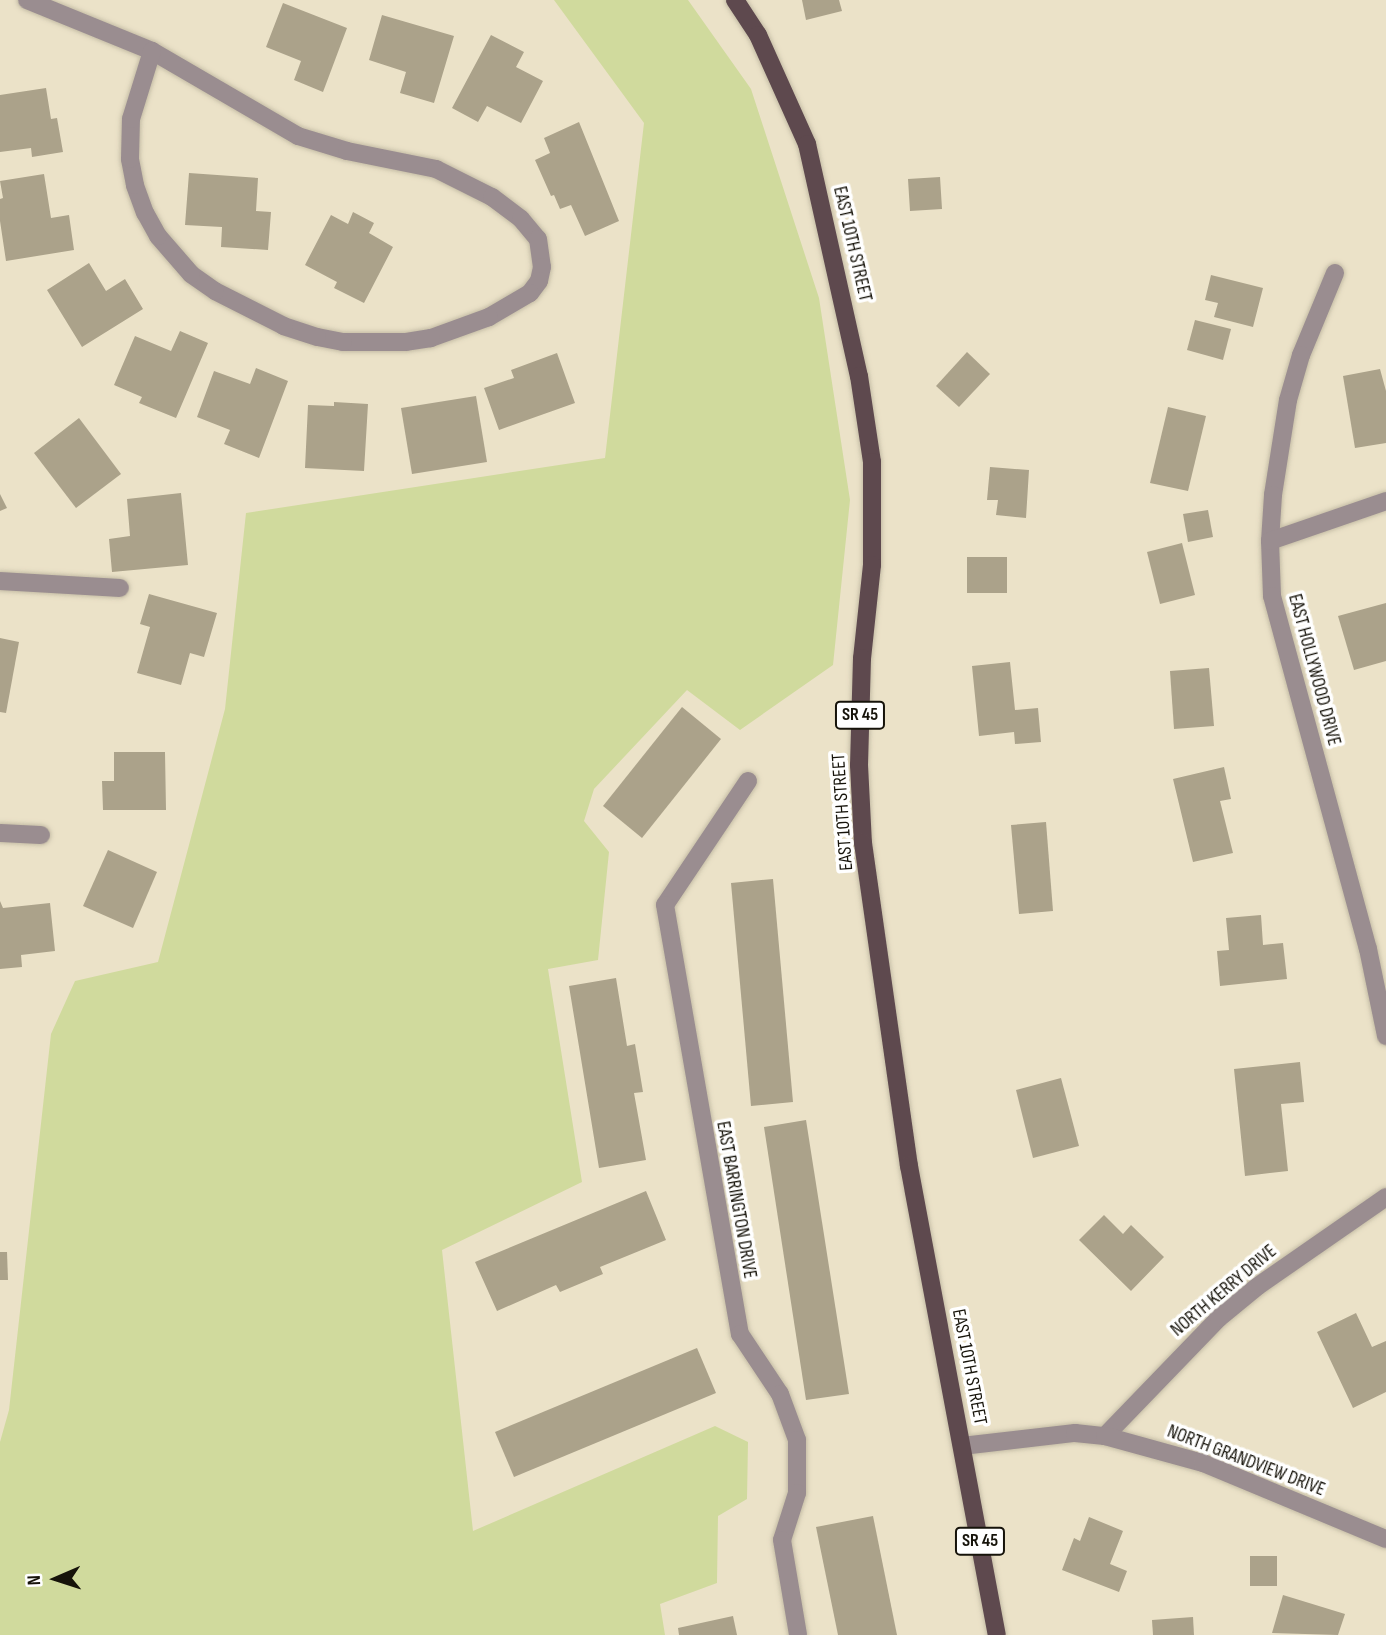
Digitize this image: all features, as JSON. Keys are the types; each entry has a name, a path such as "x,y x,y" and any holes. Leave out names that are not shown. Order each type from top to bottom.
{"main road":[{"name":"EAST 10TH STREET","path":"734,0 758,35 807,144 859,376 872,463 872,565 862,658 859,765 863,843 909,1166 997,1635"}],"street":[{"path":"27,0 152,51 298,136 335,148 436,169 492,197 521,219 538,239 542,267 539,281 530,293 479,321 431,338 395,342 343,342 317,337 284,326 215,291 191,274 158,236 145,213 135,184 130,159 131,119 152,51"},
{"name":"EAST HOLLYWOOD DRIVE","path":"1335,273 1301,355 1289,400 1273,495 1270,541 1272,596 1368,949 1386,1036"},
{"path":"1270,541 1386,500"},
{"path":"0,581 120,587"},
{"name":"EAST BARRINGTON DRIVE","path":"748,781 665,905 740,1334 780,1394 797,1440 797,1493 782,1540 798,1635"},
{"path":"0,833 41,835"},
{"name":"NORTH KERRY DRIVE","path":"1105,1436 1219,1318 1269,1278 1386,1197"},
{"name":"NORTH GRANDVIEW DRIVE","path":"962,1446 1075,1433 1105,1436 1203,1463 1386,1539"}],"green space":[{"path":"554,0 688,0 751,89 819,298 850,500 833,665 740,730 687,690 594,789 584,821 609,852 598,960 548,969 582,1182 442,1250 473,1531 715,1426 748,1442 747,1499 718,1516 717,1583 660,1604 665,1635 0,1635 0,1442 9,1410 51,1034 75,981 158,962 225,709 246,513 605,458 644,123"}],"building":[{"path":"802,0 839,0 842,11 806,20"},
{"path":"283,3 347,28 323,92 294,80 301,61 266,47"},
{"path":"382,15 454,36 434,103 400,93 406,72 369,60"},
{"path":"491,35 524,52 516,67 543,81 521,123 487,106 478,122 452,108"},
{"path":"46,88 51,119 57,118 63,152 32,157 31,148 0,152 0,95"},
{"path":"579,122 619,221 585,236 571,205 560,209 554,195 551,196 535,160 550,153 544,138"},
{"path":"189,173 258,178 256,211 271,212 268,250 221,247 222,227 185,225"},
{"path":"44,174 51,218 69,215 74,250 6,261 0,221 0,199 3,198 0,181"},
{"path":"940,177 942,209 910,211 908,179"},
{"path":"353,212 374,223 369,233 393,247 364,303 334,288 337,282 305,265 331,215 348,224"},
{"path":"89,263 106,291 125,279 143,309 82,347 47,290"},
{"path":"1211,275 1263,288 1253,327 1214,317 1218,303 1205,300"},
{"path":"1195,320 1231,329 1223,360 1187,350"},
{"path":"180,331 208,343 176,418 139,403 142,397 114,385 135,336 171,351"},
{"path":"967,352 990,374 959,407 936,386"},
{"path":"557,353 575,403 499,430 484,388 514,378 511,370"},
{"path":"256,368 288,381 259,458 224,444 230,430 197,417 214,371 250,384"},
{"path":"1380,369 1386,391 1386,443 1355,448 1343,376"},
{"path":"476,396 487,462 412,474 401,408"},
{"path":"334,402 368,404 364,471 305,468 308,405 334,406"},
{"path":"1168,407 1206,416 1188,491 1150,483"},
{"path":"79,418 121,474 76,508 34,453"},
{"path":"990,467 1029,470 1026,518 996,515 998,500 987,500"},
{"path":"181,493 188,565 112,572 109,539 130,536 127,499"},
{"path":"0,494 7,508 0,511"},
{"path":"1208,510 1213,537 1188,542 1183,514"},
{"path":"1182,543 1195,595 1160,604 1147,552"},
{"path":"967,557 1007,557 1007,593 967,593"},
{"path":"149,594 217,613 204,657 190,653 181,685 137,673 150,627 140,624"},
{"path":"1386,603 1386,661 1354,670 1338,616"},
{"path":"0,638 19,642 6,713 0,712"},
{"path":"1010,662 1015,710 1038,708 1041,742 1015,744 1014,732 979,736 972,666"},
{"path":"1209,668 1214,726 1174,729 1170,671"},
{"path":"682,707 721,739 642,838 603,806"},
{"path":"114,752 165,752 166,810 103,810 102,781 114,781"},
{"path":"1224,767 1231,799 1220,801 1233,853 1193,862 1173,779"},
{"path":"1046,822 1053,911 1019,914 1011,825"},
{"path":"108,850 157,872 133,928 83,906"},
{"path":"773,879 793,1102 751,1106 731,883"},
{"path":"0,901 3,908 50,903 55,951 21,955 22,967 0,969"},
{"path":"1261,915 1263,945 1283,943 1287,979 1220,986 1217,951 1229,950 1226,918"},
{"path":"616,978 627,1046 635,1044 643,1092 634,1093 646,1160 599,1168 569,986"},
{"path":"1300,1062 1304,1102 1281,1104 1288,1171 1245,1176 1234,1069"},
{"path":"1061,1078 1079,1146 1033,1158 1016,1090"},
{"path":"806,1120 849,1394 806,1400 764,1127"},
{"path":"646,1191 666,1240 600,1267 603,1274 560,1292 556,1285 497,1311 475,1262"},
{"path":"1104,1215 1123,1234 1131,1225 1164,1257 1131,1291 1079,1240"},
{"path":"0,1252 7,1252 8,1280 0,1280"},
{"path":"1356,1313 1372,1347 1386,1341 1386,1392 1353,1408 1317,1332"},
{"path":"697,1348 716,1393 514,1477 495,1432"},
{"path":"873,1516 897,1635 838,1635 816,1527"},
{"path":"1089,1517 1123,1531 1110,1564 1127,1571 1119,1592 1062,1570 1074,1538 1080,1541"},
{"path":"1250,1556 1277,1556 1277,1586 1250,1586"},
{"path":"1283,1595 1345,1614 1338,1635 1272,1633"},
{"path":"733,1616 737,1635 679,1635 678,1628"},
{"path":"1193,1617 1194,1635 1153,1635 1152,1620"}]}
